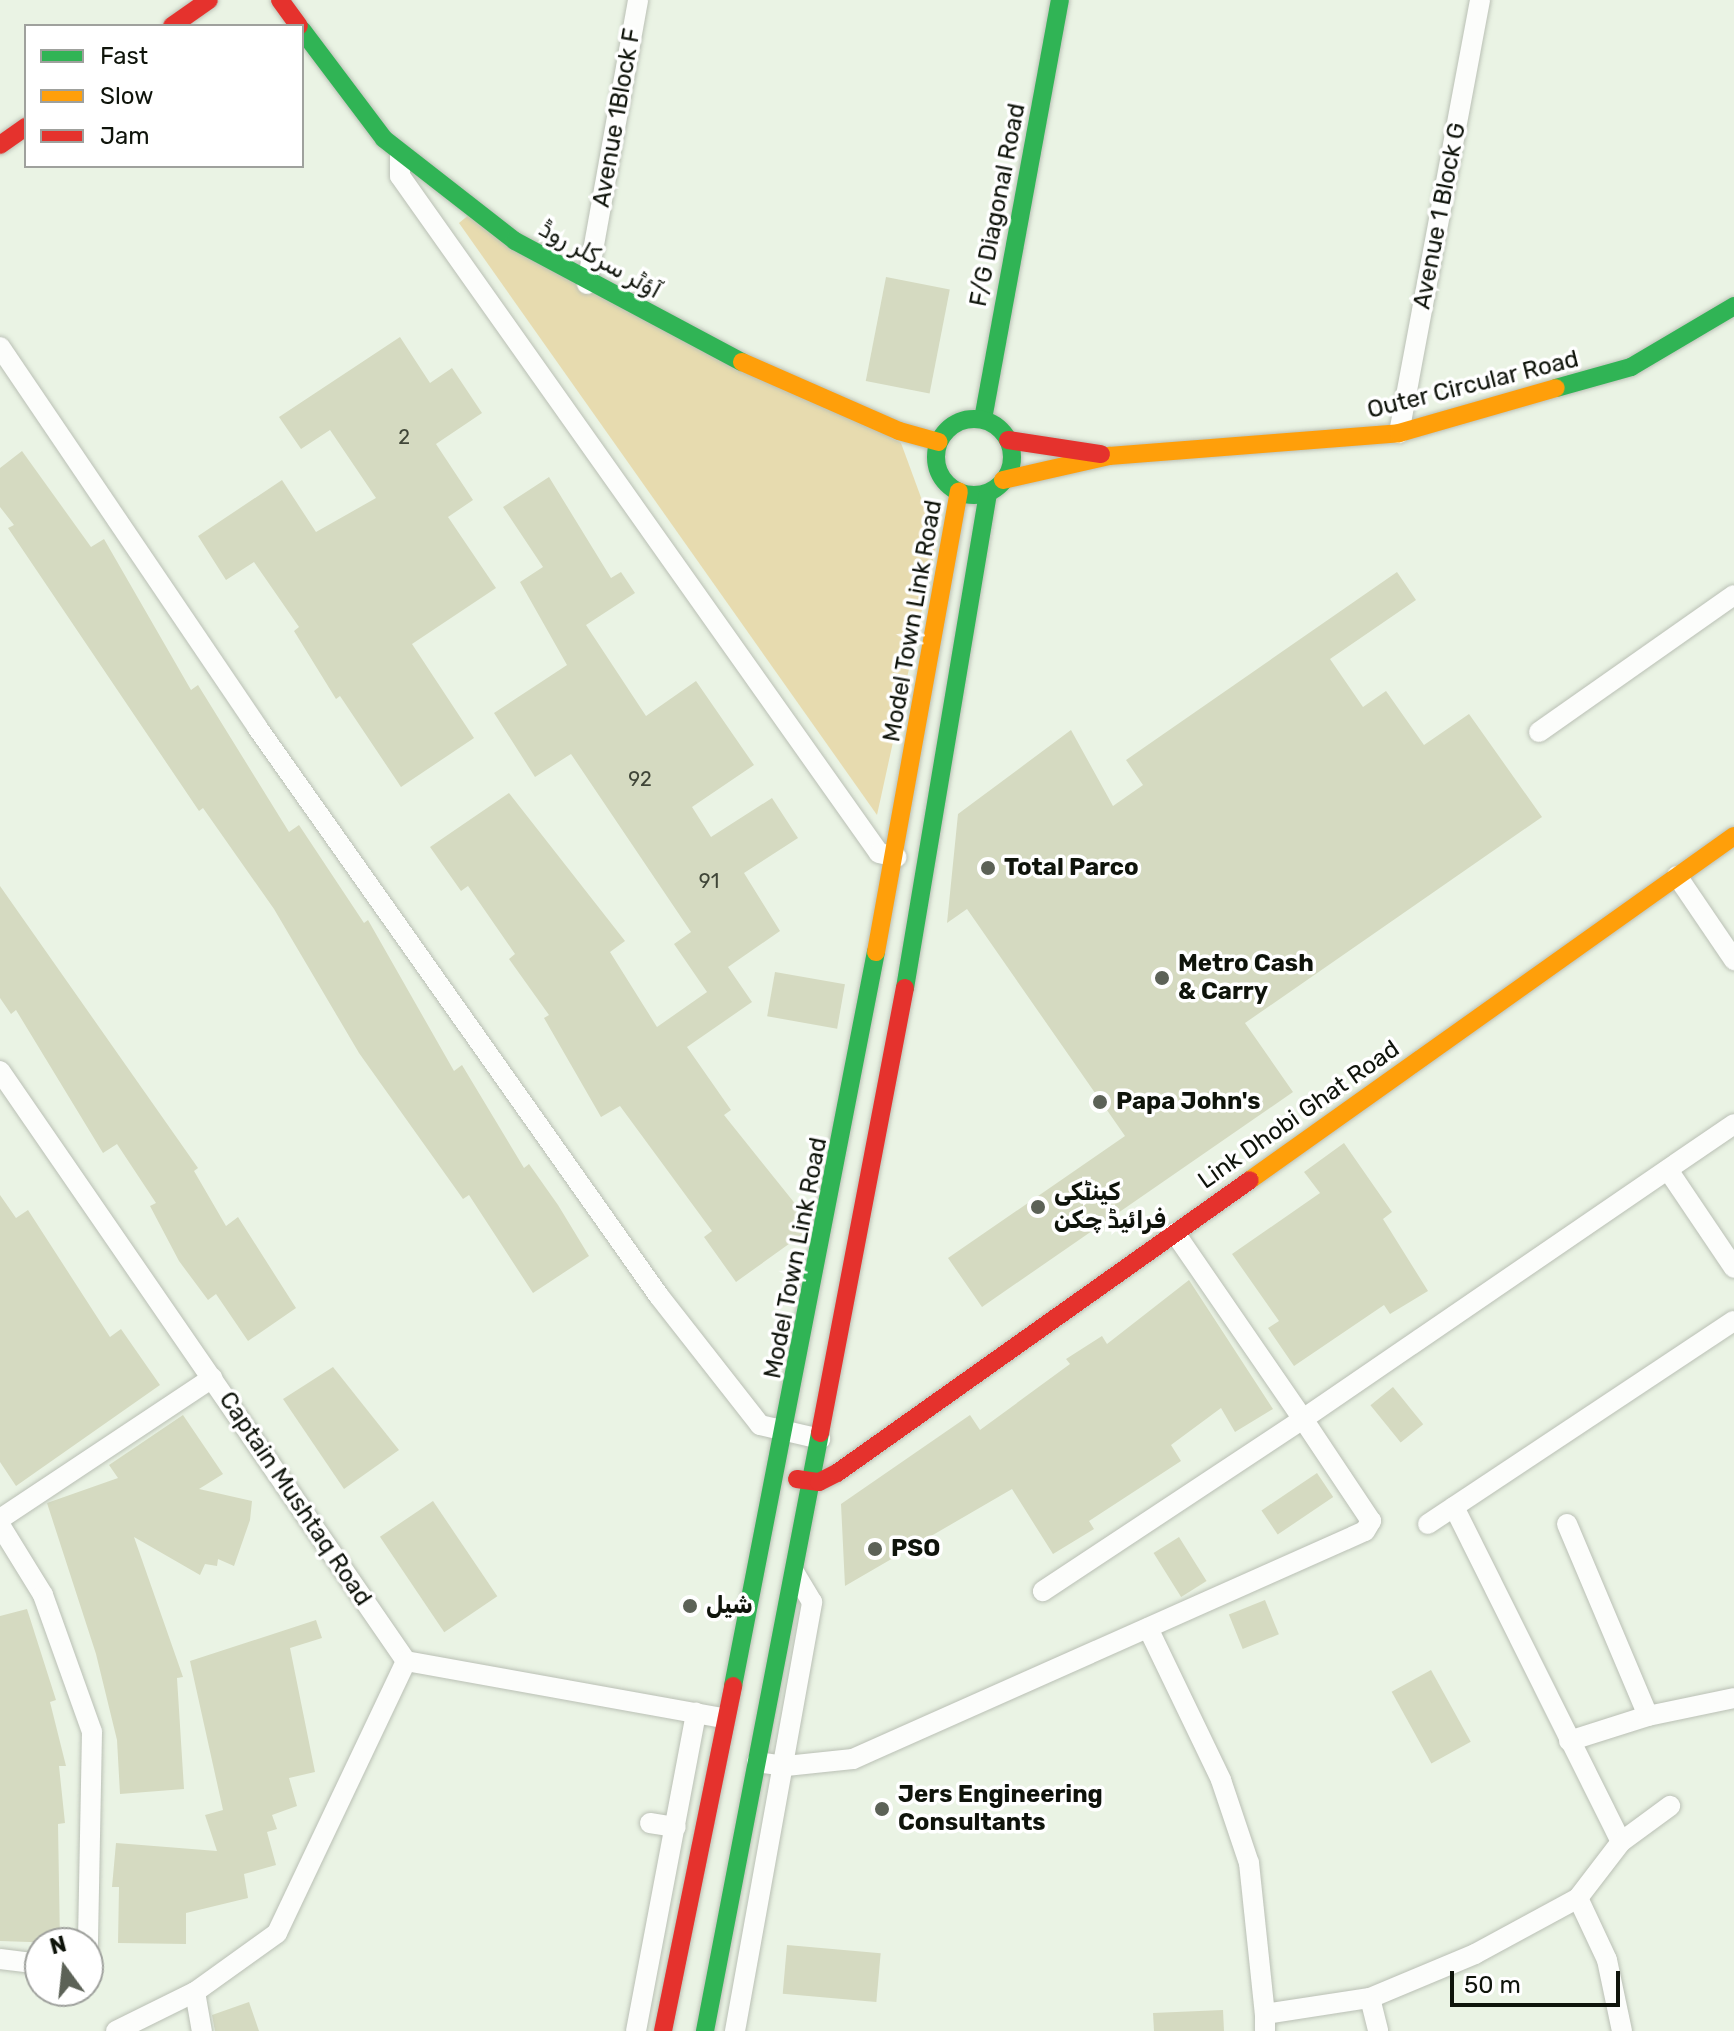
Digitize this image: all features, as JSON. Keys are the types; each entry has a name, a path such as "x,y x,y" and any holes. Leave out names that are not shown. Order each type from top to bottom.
{"main road":[{"path":"175,24 209,0"},
{"name":"آؤٹر سرکلر روڈ","path":"280,0 298,24"},
{"name":"F/G Diagonal Road","path":"983,419 1060,0"},
{"name":"آؤٹر سرکلر روڈ","path":"304,32 369,122 400,153 515,241 587,284 750,366 899,431 939,442"},
{"path":"0,145 24,128"},
{"name":"Outer Circular Road","path":"1003,480 1109,456 1399,433 1631,367 1734,306"},
{"path":"705,2031 795,1574 910,961 988,493 1003,480 1012,461 1008,440 983,419 949,428 939,442 939,471 959,491 988,493"},
{"name":"Outer Circular Road","path":"1008,440 1109,456"},
{"name":"Model Town Link Road","path":"663,2031 724,1718 786,1436 897,857 959,491"},
{"name":"Link Dhobi Ghat Road","path":"811,1481 837,1473 1734,836"},
{"path":"777,1475 811,1481"}],"street":[{"name":"Avenue 1Block F","path":"587,284 638,0"},
{"name":"Avenue 1 Block G","path":"1399,433 1480,0"},
{"path":"400,153 400,176 879,853 897,857"},
{"path":"0,347 257,727 659,1296 760,1425 786,1436 820,1439"},
{"path":"1539,732 1734,595"},
{"path":"1677,876 1734,960"},
{"name":"Captain Mushtaq Road","path":"0,1071 406,1661"},
{"path":"1043,1591 1303,1419 1734,1124"},
{"path":"1668,1170 1734,1268"},
{"path":"757,1762 786,1766 853,1759 1365,1531 1371,1521 1175,1233"},
{"path":"1428,1524 1734,1321"},
{"path":"0,1519 212,1378"},
{"path":"1454,1507 1621,1842"},
{"path":"1567,1524 1648,1716"},
{"path":"0,1525 43,1595 92,1732 88,1927"},
{"path":"735,2031 786,1766 812,1602 795,1574"},
{"path":"1148,1628 1221,1780 1249,1863 1265,2022 1370,1998 1475,1954 1578,1898 1621,1842 1670,1806"},
{"path":"116,2031 195,1992 277,1933 406,1661 724,1718"},
{"path":"1569,1741 1648,1716 1734,1698"},
{"path":"636,2031 696,1713"},
{"path":"650,1823 676,1827"},
{"path":"1578,1898 1607,1960 1622,2031"},
{"path":"0,1959 24,1962"},
{"path":"195,1992 202,2031"},
{"path":"1370,1998 1378,2031"}],"shaded area":[{"path":"476,209 901,443 937,541 877,815 459,223"}],"building":[{"path":"886,277 950,289 930,393 866,381"},
{"path":"400,337 430,383 452,368 482,413 436,444 473,500 448,517 496,588 412,644 474,738 401,787 340,696 336,699 294,631 299,627 254,562 226,580 198,536 282,480 316,532 376,498 330,430 301,449 279,417"},
{"path":"22,451 91,547 104,539 191,690 198,685 289,832 299,825 364,923 368,920 454,1071 462,1065 524,1168 529,1164 589,1256 533,1293 469,1195 463,1199 359,1053 274,909 203,808 199,811 8,528 14,525 0,507 0,468"},
{"path":"549,477 611,578 621,572 635,593 586,625 646,716 696,681 754,765 692,807 711,837 772,798 798,838 744,873 780,931 728,967 752,1002 687,1047 731,1110 724,1115 809,1221 807,1231 736,1282 704,1237 712,1231 620,1106 601,1117 544,1018 549,1015 509,959 515,954 468,886 461,891 430,847 509,793 625,941 610,952 657,1027 707,992 674,944 691,932 571,754 535,777 494,713 567,665 520,582 543,567 503,507"},
{"name":"Metro Cash & Carry","path":"1397,572 1416,600 1330,659 1363,707 1386,691 1424,745 1469,714 1542,817 1245,1023 1293,1092 982,1307 948,1258 1125,1136 967,909 947,923 958,814 1071,730 1113,806 1143,785 1126,760"},
{"path":"0,886 198,1168 194,1171 226,1226 238,1217 296,1308 248,1341 216,1294 208,1300 179,1261 150,1206 156,1203 117,1144 103,1153 16,1010 11,1014 0,998"},
{"path":"775,972 845,984 837,1029 767,1016"},
{"path":"1344,1143 1392,1212 1383,1219 1428,1291 1390,1314 1384,1305 1294,1366 1268,1328 1279,1321 1232,1254 1320,1193 1304,1172"},
{"path":"0,1195 16,1218 28,1210 110,1337 121,1329 160,1385 16,1486 0,1462"},
{"path":"1189,1280 1273,1409 1235,1432 1221,1408 1171,1445 1181,1461 1089,1521 1094,1529 1053,1554 1012,1489 845,1586 841,1504 970,1415 980,1430 1070,1364 1066,1359 1102,1336 1107,1344"},
{"path":"333,1367 399,1450 344,1489 283,1399"},
{"path":"1393,1387 1423,1424 1401,1443 1370,1405"},
{"path":"183,1415 223,1474 199,1489 252,1501 250,1520 234,1566 218,1559 217,1566 205,1564 200,1575 134,1537 183,1677 177,1678 184,1789 120,1794 117,1740 96,1654 47,1503 118,1478 109,1465"},
{"path":"1317,1473 1333,1497 1278,1535 1261,1510"},
{"path":"433,1501 497,1596 444,1632 380,1537"},
{"path":"1179,1537 1207,1581 1181,1597 1154,1553"},
{"path":"1265,1600 1279,1634 1243,1649 1229,1615"},
{"path":"27,1609 56,1700 50,1702 66,1766 59,1766 65,1823 58,1824 60,1927 24,1927 24,1942 0,1941 0,1616"},
{"path":"316,1620 322,1638 290,1648 315,1772 289,1778 297,1806 272,1815 277,1829 267,1832 276,1865 244,1874 248,1898 186,1913 186,1944 118,1943 119,1887 112,1887 116,1843 217,1851 205,1815 223,1810 190,1661"},
{"path":"1431,1670 1471,1742 1431,1764 1392,1692"},
{"path":"787,1945 881,1953 876,2002 783,1994"},
{"path":"249,2002 259,2031 215,2031 212,2015"},
{"path":"1223,2010 1224,2031 1154,2031 1153,2013"}],"traffic: fast":[{"path":"983,419 1060,0"},
{"path":"304,33 384,139 515,241 742,362"},
{"path":"1556,388 1631,367 1734,306"},
{"path":"974,419 988,422 1001,430 1009,443 1012,457 1009,471 1001,484 988,492 974,495 960,492 947,484 939,471 936,457 939,443 947,430 960,422 974,419"},
{"path":"905,988 988,493"},
{"path":"733,1686 876,952"},
{"path":"705,2031 820,1433"}],"traffic: slow":[{"path":"742,362 899,431 939,442"},
{"path":"1003,480 1109,456 1399,433 1556,388"},
{"path":"876,952 959,491"},
{"path":"1250,1180 1734,836"}],"traffic: jam":[{"path":"175,24 209,0"},
{"path":"280,0 298,24"},
{"path":"0,145 24,128"},
{"path":"1008,440 1101,454"},
{"path":"820,1433 905,988"},
{"path":"797,1479 819,1482 837,1473 1250,1180"},
{"path":"663,2031 733,1686"}],"place":[{"name":"Total Parco","path":"988,868"},
{"name":"Metro Cash & Carry","path":"1162,978"},
{"name":"Papa John's","path":"1100,1102"},
{"name":"کینٹکی فرائیڈ چکن","path":"1038,1207"},
{"name":"PSO","path":"875,1549"},
{"name":"شیل","path":"690,1606"},
{"name":"Jers Engineering Consultants","path":"882,1809"}]}
